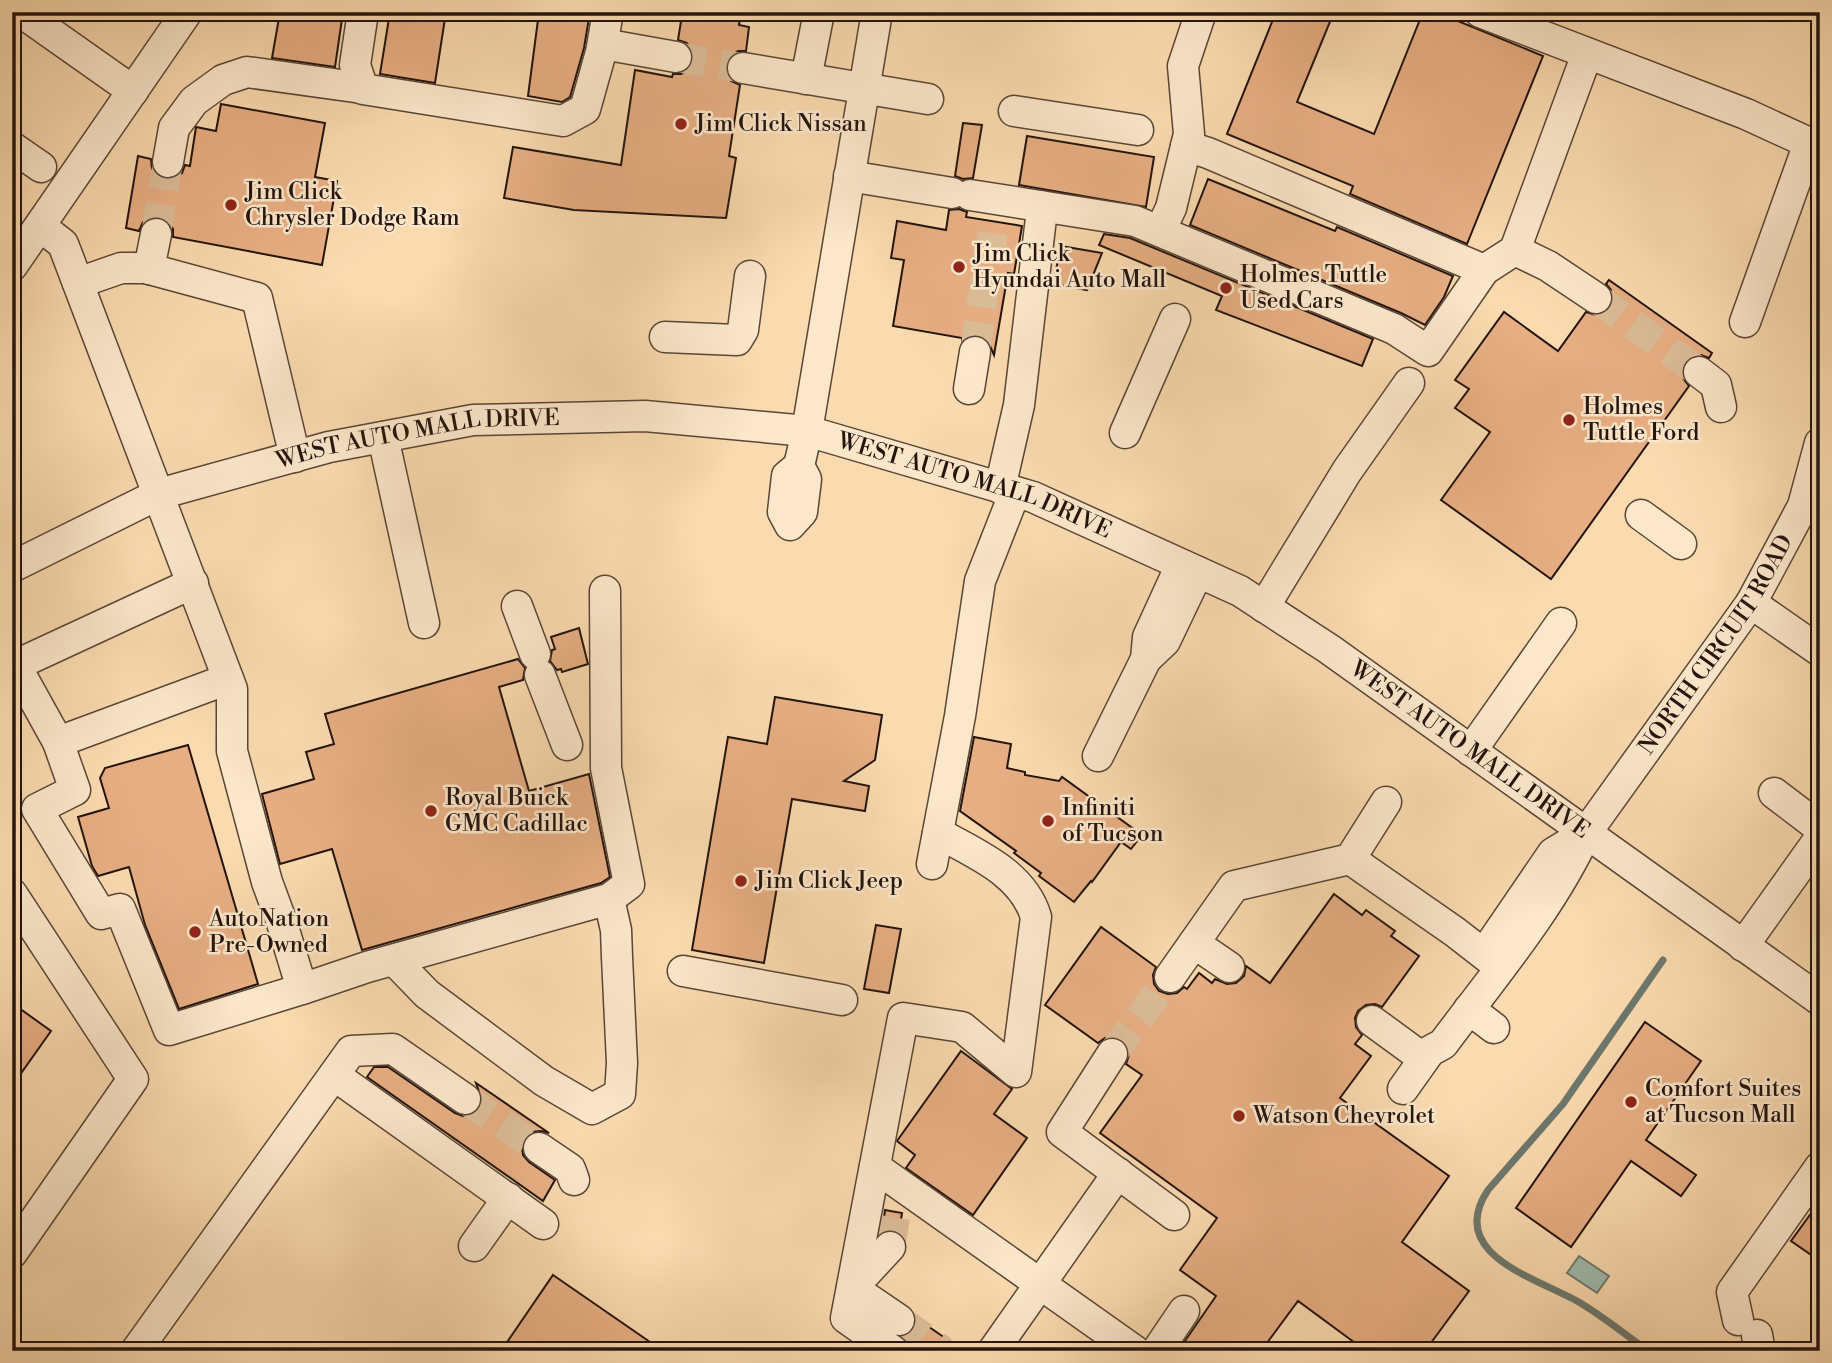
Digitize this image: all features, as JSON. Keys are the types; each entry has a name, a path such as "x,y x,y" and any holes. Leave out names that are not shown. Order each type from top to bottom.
{"street":[{"path":"21,12 133,91"},
{"path":"12,266 187,12"},
{"path":"362,88 355,65 363,12"},
{"path":"168,162 174,128 194,101 223,79 247,72 564,121 585,109 603,44 608,12"},
{"path":"796,77 819,12"},
{"path":"799,466 877,12"},
{"path":"1160,231 1171,208 1189,134 1183,66 1201,12"},
{"path":"1480,12 1746,114 1814,145 1745,322"},
{"path":"603,44 676,57"},
{"path":"849,176 1041,212 1135,221 1394,328 1427,351 1484,270 1515,250 1587,54"},
{"path":"743,68 928,99"},
{"path":"1014,111 1138,130"},
{"path":"1186,146 1484,270"},
{"path":"12,147 41,167"},
{"path":"932,864 960,716 980,581 1007,490 1041,212"},
{"path":"40,226 63,244 232,689 232,751 267,882 302,989"},
{"path":"149,269 156,234"},
{"path":"1515,250 1548,267 1595,298"},
{"path":"78,283 121,268 149,269 257,298 295,457"},
{"path":"665,337 737,340 743,330 750,276"},
{"path":"1125,433 1175,319"},
{"path":"969,389 975,352"},
{"path":"1699,372 1716,384 1721,407"},
{"path":"1264,607 1347,471 1409,383"},
{"name":"WEST AUTO MALL DRIVE","path":"12,567 159,494 329,447 472,420 645,416 807,431 1033,497 1240,591 1329,649 1820,1000"},
{"path":"383,437 424,624"},
{"name":"NORTH CIRCUIT ROAD","path":"1586,833 1751,603 1804,506 1820,443"},
{"path":"1641,514 1681,544"},
{"path":"1098,756 1146,659 1165,641 1190,568"},
{"path":"193,583 14,662 58,742 75,790 37,809 101,914 120,909 169,1030 394,960 609,899 629,884 606,768 605,591"},
{"path":"1751,603 1820,651"},
{"path":"517,606 567,745"},
{"path":"1471,751 1560,623"},
{"path":"58,742 228,679"},
{"path":"1774,793 1820,828"},
{"path":"1170,977 1234,886 1350,859 1386,802"},
{"path":"893,1351 846,1318 903,1018 962,1027 1016,1072 1036,917 1032,904 1014,880 996,866 938,833"},
{"path":"1455,932 1472,935 1499,923 1517,905 1553,853 1586,833"},
{"path":"1492,961 1572,863 1586,833"},
{"path":"1743,946 1820,838"},
{"path":"1350,859 1492,961"},
{"path":"12,894 133,1079 12,1253"},
{"path":"394,960 427,994 544,1082 592,1109 620,1094 622,1063 616,930 609,899"},
{"path":"1403,1089 1431,1047 1469,1009 1517,905"},
{"path":"1194,943 1229,967"},
{"path":"683,971 842,1000"},
{"path":"1469,1009 1494,1028"},
{"path":"1372,1021 1431,1047"},
{"path":"136,1351 351,1051 393,1049 466,1099"},
{"path":"1112,1054 1062,1132 1174,1214"},
{"path":"334,1074 543,1224"},
{"path":"539,1148 570,1169 574,1180"},
{"path":"875,1167 898,1198 1041,1283 1135,1351"},
{"path":"1751,1335 1732,1292 1820,1167"},
{"path":"993,1351 1118,1173"},
{"path":"474,1246 508,1198"},
{"path":"852,1288 890,1247"},
{"path":"852,1288 899,1321"},
{"path":"1157,1351 1184,1311"}],"shaded area":[{"path":"1579,1256 1609,1276 1597,1293 1567,1273"}],"building":[{"path":"280,12 343,12 335,67 272,58"},
{"path":"390,12 446,12 435,83 380,74"},
{"path":"539,12 590,12 584,48 570,97 562,102 528,96"},
{"name":"Jim Click Nissan","path":"688,12 741,12 739,25 749,27 746,51 738,51 730,56 726,66 726,73 731,81 740,85 729,156 736,158 726,218 574,210 504,198 513,147 621,165 635,70 672,77 673,74 681,74 689,69 693,59 692,50 687,43 678,40 682,15 687,16"},
{"path":"1276,12 1334,12 1297,102 1374,134 1423,12 1436,12 1543,56 1467,244 1350,194 1353,186 1227,134"},
{"name":"Jim Click Chrysler Dodge Ram","path":"221,104 325,123 315,177 337,181 322,265 173,237 173,229 168,221 159,217 143,222 139,231 126,228 138,156 151,159 152,169 157,176 175,178 182,173 185,165 190,166 196,127 216,131"},
{"path":"963,123 982,125 973,178 963,179 955,176"},
{"path":"1027,136 1154,157 1146,207 1019,185"},
{"path":"1208,179 1335,231 1337,227 1453,276 1444,297 1425,325 1190,225"},
{"name":"Jim Click Hyundai Auto Mall","path":"949,210 967,212 966,217 1022,226 1014,274 1008,273 994,355 987,339 978,335 969,335 962,341 962,338 893,326 904,260 891,258 897,221 946,230"},
{"name":"Holmes Tuttle Used Cars","path":"1104,234 1130,238 1373,339 1362,366 1216,310 1222,296 1099,245"},
{"path":"1061,246 1102,253 1087,290 1053,284"},
{"name":"Holmes Tuttle Ford","path":"1609,280 1712,353 1709,358 1693,356 1685,362 1682,369 1683,378 1689,386 1551,579 1441,500 1490,432 1455,408 1469,389 1455,380 1504,312 1558,351 1586,312 1603,314 1610,308 1613,298 1606,284"},
{"path":"579,628 588,664 562,672 561,669 557,670 550,661 552,650 555,649 551,637"},
{"name":"Royal Buick GMC Cadillac","path":"518,659 525,668 523,680 499,687 529,791 589,774 610,877 601,883 362,950 332,849 280,864 262,794 314,779 306,752 334,744 325,714"},
{"name":"Jim Click Jeep","path":"775,697 882,715 875,760 844,781 869,786 865,811 792,799 764,963 692,950 728,737 767,744"},
{"name":"Infiniti of Tucson","path":"974,737 1011,744 1007,768 1025,772 1025,775 1059,781 1062,777 1142,835 1131,849 1121,842 1074,902 1039,876 1041,873 1014,853 1016,851 960,811"},
{"name":"AutoNation Pre-Owned","path":"188,745 258,984 179,1009 145,925 129,867 98,876 92,866 78,817 109,808 100,778 105,768"},
{"name":"Watson Chevrolet","path":"1334,894 1362,915 1366,910 1395,931 1391,936 1419,956 1382,1007 1375,1004 1366,1005 1358,1011 1355,1018 1356,1027 1362,1035 1355,1044 1371,1056 1340,1098 1449,1176 1402,1242 1469,1291 1425,1351 1366,1351 1298,1301 1261,1351 1178,1351 1216,1296 1180,1270 1217,1218 1100,1133 1142,1075 1126,1064 1129,1055 1127,1045 1121,1039 1113,1037 1098,1043 1045,1005 1101,927 1156,967 1154,984 1159,991 1168,994 1177,993 1184,987 1187,989 1199,973 1212,983 1215,979 1227,984 1236,983 1244,976 1246,966 1270,983"},
{"path":"876,925 901,929 889,993 864,989"},
{"path":"12,1003 51,1031 12,1086"},
{"name":"Comfort Suites at Tucson Mall","path":"1645,1022 1701,1061 1646,1140 1696,1175 1681,1196 1631,1161 1571,1247 1516,1208"},
{"path":"961,1051 1012,1089 994,1114 1027,1138 973,1215 906,1168 915,1155 897,1141"},
{"path":"374,1067 388,1067 463,1116 472,1115 480,1108 482,1100 476,1083 549,1133 532,1132 525,1138 522,1146 523,1155 529,1162 555,1180 543,1201 367,1077"},
{"path":"1820,1201 1820,1261 1791,1241"},
{"path":"885,1210 902,1213 899,1233 893,1230 882,1232"},
{"path":"553,1275 663,1351 501,1351"},
{"path":"916,1318 964,1351 923,1351 903,1337 913,1330"}],"waterway":[{"path":"1648,1351 1582,1304 1503,1262 1488,1248 1478,1232 1478,1213 1488,1190 1563,1104 1663,960"}],"tunnel":[{"path":"676,57 743,68"},
{"path":"156,234 168,162"},
{"path":"975,352 994,221"},
{"path":"1596,298 1699,372"},
{"path":"1112,1054 1170,977"},
{"path":"465,1099 539,1148"},
{"path":"890,1247 896,1212"},
{"path":"899,1320 943,1351"}],"place":[{"name":"Jim Click Nissan","path":"681,124"},
{"name":"Jim Click Chrysler Dodge Ram","path":"231,205"},
{"name":"Jim Click Hyundai Auto Mall","path":"959,267"},
{"name":"Holmes Tuttle Used Cars","path":"1226,288"},
{"name":"Holmes Tuttle Ford","path":"1569,420"},
{"name":"Royal Buick GMC Cadillac","path":"431,811"},
{"name":"Infiniti of Tucson","path":"1048,821"},
{"name":"Jim Click Jeep","path":"741,881"},
{"name":"AutoNation Pre-Owned","path":"195,932"},
{"name":"Comfort Suites at Tucson Mall","path":"1631,1102"},
{"name":"Watson Chevrolet","path":"1239,1116"}]}
